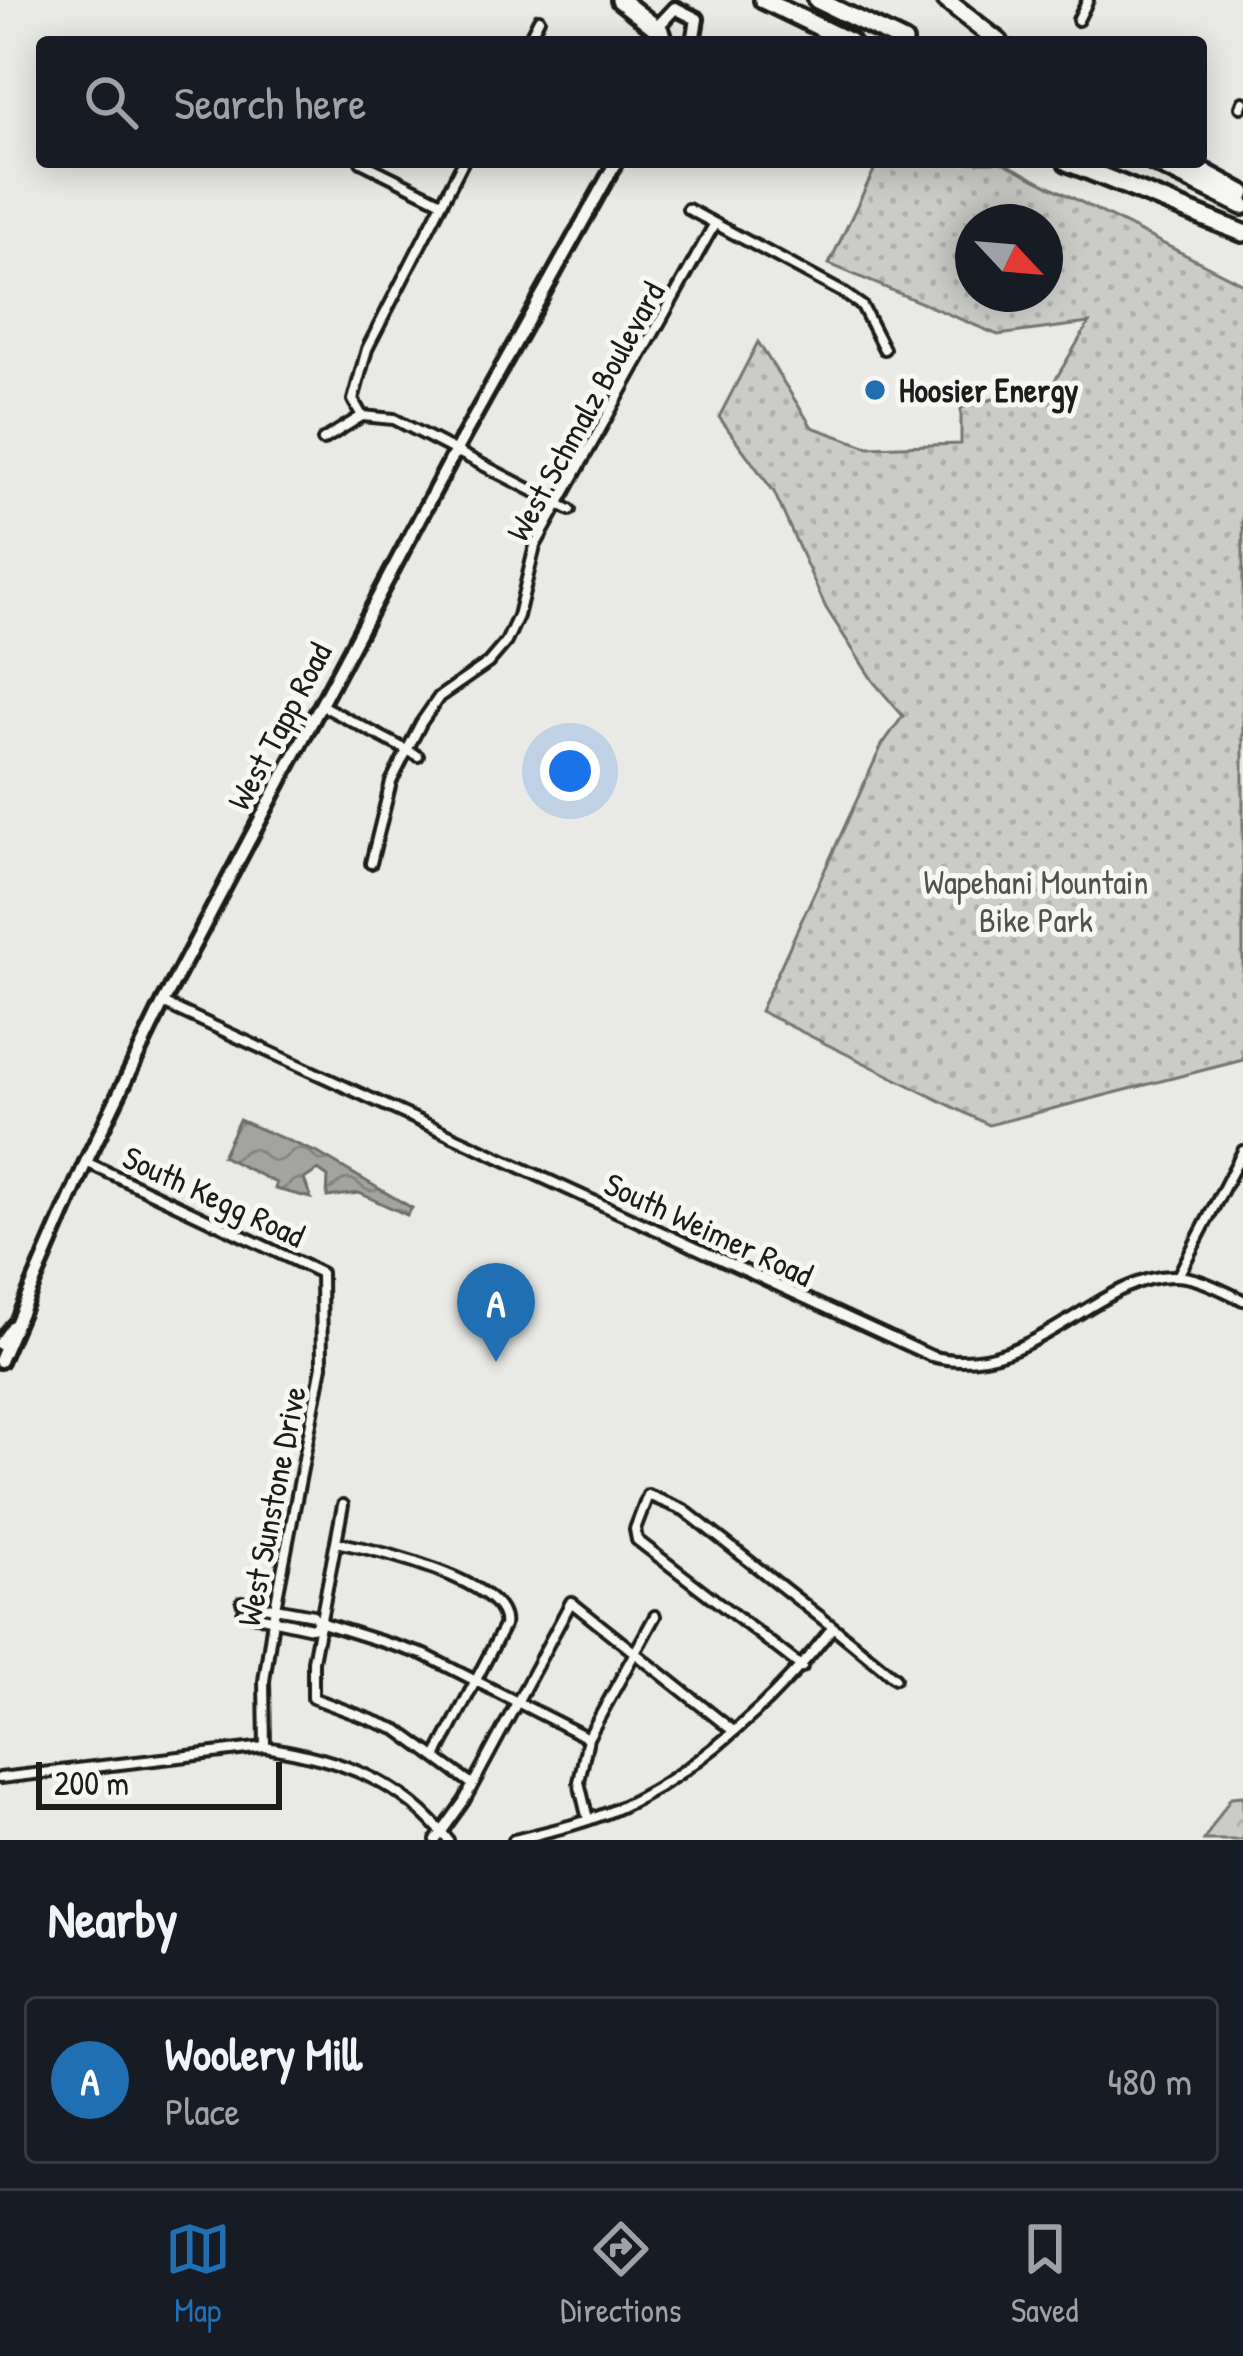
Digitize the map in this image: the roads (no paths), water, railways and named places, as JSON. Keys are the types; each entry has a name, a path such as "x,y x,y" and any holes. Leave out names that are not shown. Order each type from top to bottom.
{"highway":[{"path":"620,0 660,36"},
{"path":"764,0 838,36"},
{"path":"817,0 892,36"},
{"path":"946,0 991,36"},
{"path":"1082,168 1243,232"},
{"path":"1111,168 1243,232"},
{"path":"1165,168 1243,206"},
{"path":"1197,168 1243,193"}],"main road":[{"path":"662,36 662,20 688,0"},
{"path":"694,36 700,0"},
{"path":"675,8 691,12 698,22"},
{"name":"West Tapp Road","path":"0,1361 86,1162 163,1003 457,448 613,168"},
{"name":"West Tapp Road","path":"0,1344 13,1326"}],"street":[{"path":"1078,20 1088,0"},
{"path":"530,36 539,19"},
{"path":"373,168 442,202"},
{"path":"362,416 353,400 367,349 461,168"},
{"path":"688,208 852,299 876,325 884,349"},
{"name":"West Schmalz Boulevard","path":"371,863 391,782 407,750 439,697 488,663 506,642 518,616 530,556 714,226"},
{"path":"323,440 362,416 394,419 569,510"},
{"path":"321,705 418,756"},
{"name":"South Weimer Road","path":"163,1003 941,1359 1005,1353 1144,1282 1178,1276"},
{"path":"1243,1151 1178,1276 1243,1300"},
{"name":"South Kegg Road","path":"86,1162 321,1273"},
{"name":"West Sunstone Drive","path":"265,1748 264,1681 275,1607 322,1366 321,1273"},
{"path":"802,1667 637,1540 635,1528 648,1496 701,1522 895,1678"},
{"path":"343,1505 320,1622 310,1688 313,1698 378,1719 472,1784"},
{"path":"336,1542 446,1575 497,1600 506,1616 436,1756"},
{"path":"438,1835 472,1784 572,1602 732,1730"},
{"path":"320,1622 312,1628 243,1608 275,1607 313,1615 320,1622 425,1655 588,1738"},
{"path":"588,1820 579,1782 588,1738 655,1616"},
{"path":"514,1840 588,1820 652,1791 732,1730 802,1667 833,1628"},
{"path":"0,1778 265,1748 346,1765 400,1793 448,1840"}],"water":[{"path":"239,1120 318,1153 412,1208 407,1215 359,1193 327,1197 328,1177 318,1170 304,1179 311,1198 275,1189 276,1183 222,1156"}],"place":[{"name":"Hoosier Energy","path":"875,390"},
{"name":"Woolery Mill","path":"496,1362"}],"park label":[{"name":"Wapehani Mountain Bike Park","path":"1036,901"}]}
